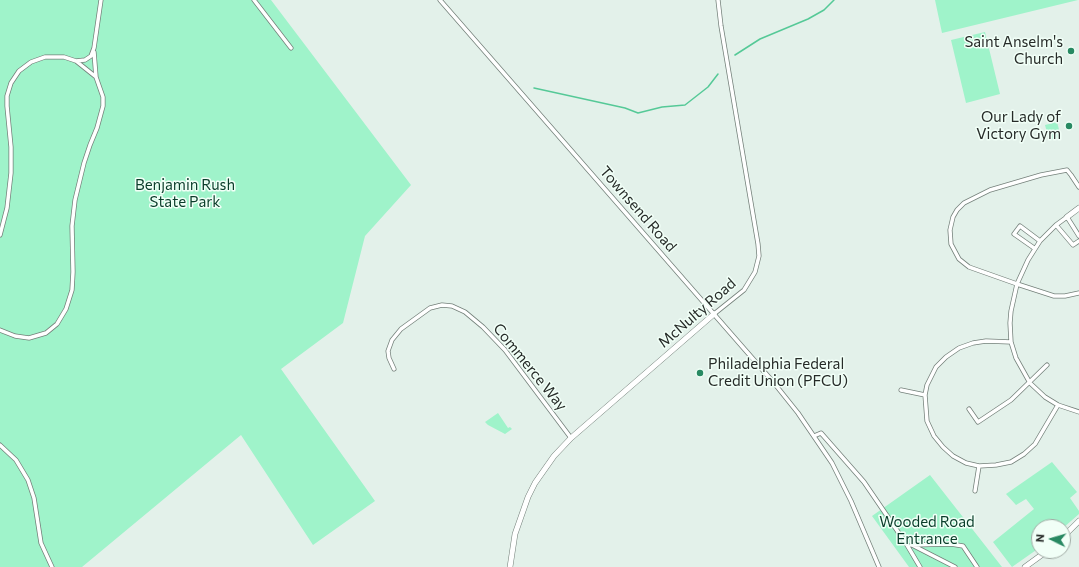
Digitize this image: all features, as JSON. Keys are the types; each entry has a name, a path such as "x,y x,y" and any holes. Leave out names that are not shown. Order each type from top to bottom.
{"street":[{"path":"0,330 15,336 29,338 46,333 57,324 66,309 72,290 72,226 75,200 86,157 97,128 103,106 96,77 94,48 101,0"},
{"path":"254,0 292,48"},
{"name":"Townsend Road","path":"440,0 774,383 798,413 832,464 851,501 879,567"},
{"name":"McNulty Road","path":"510,567 515,534 528,497 535,483 554,456 572,438 714,314 744,290 755,272 759,256 757,237 721,26 718,0"},
{"path":"76,61 85,60 91,56 94,48"},
{"path":"0,235 7,208 11,173 6,106 11,83 19,71 31,62 45,57 64,57 76,61 96,77"},
{"path":"1079,187 1066,170 1041,175 990,190 964,203 956,210 950,230 951,244 959,259 969,267 1054,296 1065,296 1079,293"},
{"path":"1079,208 1057,225 1034,248 1017,284 1011,311 1011,342 1016,358 1030,383 1045,397 1058,405 1079,412"},
{"path":"1067,217 1079,236"},
{"path":"1057,225 1073,245 1079,241"},
{"path":"1034,248 1014,234 1020,226 1040,241"},
{"name":"Commerce Way","path":"394,369 389,358 388,351 392,340 401,329 430,308 442,305 452,306 465,312 483,327 504,350 572,438"},
{"path":"1011,342 986,341 973,343 959,348 946,357 936,367 927,385 925,395 927,421 934,436 953,456 966,463 979,466 996,466 1010,462 1024,454 1035,444 1058,405"},
{"path":"969,409 978,422 1011,400 1047,365"},
{"path":"901,390 925,395"},
{"path":"814,436 821,433 860,477 909,545 920,567"},
{"path":"0,445 16,460 28,480 34,498 41,543 52,567"},
{"path":"975,491 979,466"},
{"path":"1071,529 1079,521"},
{"path":"909,545 951,544 963,546 977,567"},
{"path":"909,545 955,567"},
{"path":"1025,567 1036,559"}],"green space":[{"name":"Benjamin Rush State Park","path":"0,0 271,0 411,185 365,236 343,323 281,369 375,501 313,545 241,435 82,567 0,567"},
{"path":"935,0 1078,0 942,33"},
{"path":"985,32 1000,94 966,103 951,40"},
{"path":"1057,122 1061,137 1049,140 1045,125"},
{"path":"498,413 508,428 510,427 512,429 505,434 485,422"},
{"path":"1052,462 1077,492 1070,498 1079,511 1079,514 1071,521 1071,519 1031,519 1031,554 1012,567 993,542 1034,509 1026,499 1016,505 1006,494"},
{"name":"Wooded Road Entrance","path":"930,475 1002,567 909,567 872,516"}],"waterway":[{"path":"735,55 760,39 808,19 824,10 834,0"},
{"path":"534,88 625,108 638,113 662,107 685,105 708,87 718,74"}],"place":[{"name":"Saint Anselm's Church","path":"1071,51"},
{"name":"Our Lady of Victory Gym","path":"1069,126"},
{"name":"Philadelphia Federal Credit Union (PFCU)","path":"700,373"}]}
